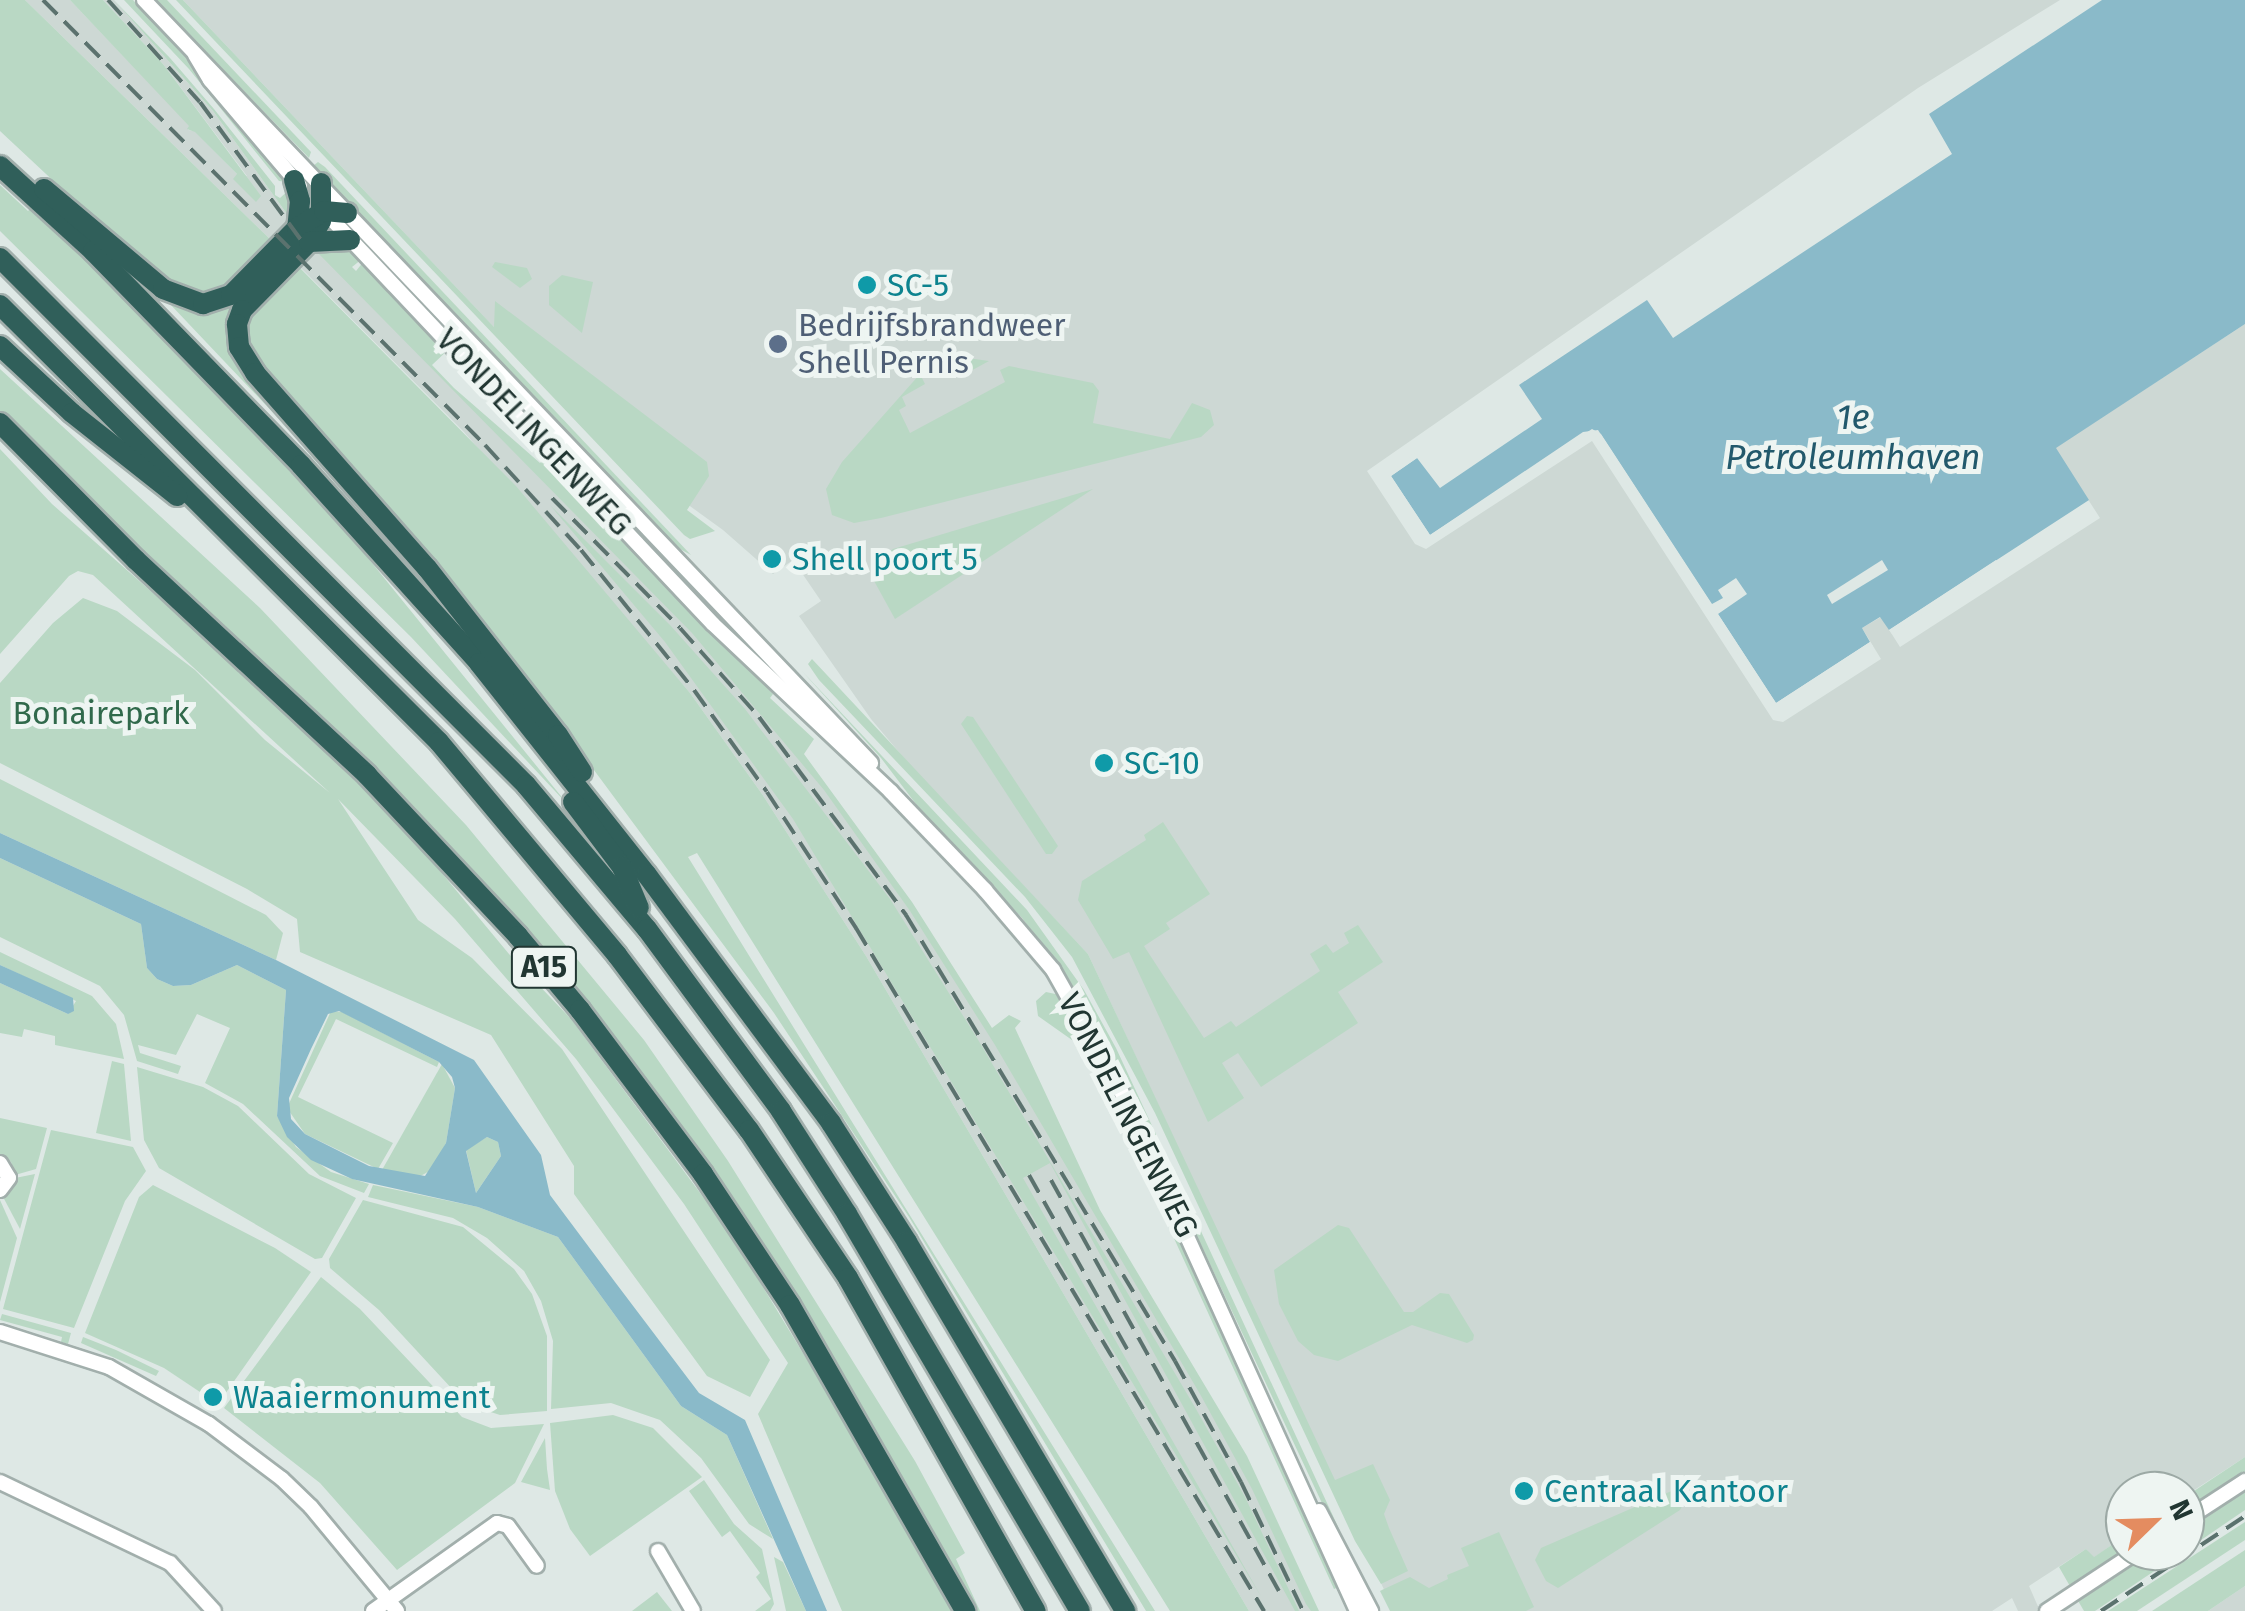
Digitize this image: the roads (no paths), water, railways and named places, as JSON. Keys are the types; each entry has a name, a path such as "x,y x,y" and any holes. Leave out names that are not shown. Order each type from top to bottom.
{"highway":[{"path":"0,164 164,289 203,304 231,294 303,235 350,240"},
{"path":"294,180 303,235"},
{"path":"322,183 324,211 242,310 236,335 244,358 427,568 534,704 647,875"},
{"path":"42,196 194,351 479,663 647,875 831,1123 1126,1611"},
{"path":"324,211 348,213"},
{"path":"0,258 484,742 647,928 781,1111 847,1214 1080,1611"},
{"name":"A15","path":"0,305 438,742 688,1047 848,1278 1036,1611"},
{"name":"A15","path":"0,346 72,413 257,560"},
{"name":"A15","path":"0,423 136,560 391,799 580,1010 703,1174 790,1304 966,1611"},
{"path":"382,556 622,867 647,928"}],"street":[{"name":"VONDELINGENWEG","path":"144,0 686,565 872,763 891,792"},
{"name":"VONDELINGENWEG","path":"195,54 210,80 294,180 713,624 891,792 1008,915 1072,999 1122,1091 1357,1611"},
{"path":"0,1163 9,1178 0,1190"},
{"path":"0,1332 109,1366 208,1424 282,1479 393,1604"},
{"name":"VONDELINGENWEG","path":"1300,1480 1370,1611"},
{"path":"2205,1507 2245,1480"},
{"path":"0,1482 170,1564 214,1611"},
{"path":"373,1611 393,1604 408,1588 500,1522 538,1566"},
{"path":"658,1551 693,1611"},
{"path":"2048,1611 2108,1571"}],"water":[{"name":"1e Petroleumhaven","path":"2102,0 2245,0 2245,324 2056,448 2089,500 1889,630 1880,617 1862,628 1870,642 1776,703 1598,430 1583,432 1430,535 1391,476 1417,458 1440,488 1542,419 1519,385 1647,300 1673,338 1952,154 1929,114"},
{"path":"0,833 276,960 474,1060 541,1155 550,1195 615,1282 699,1393 745,1420 827,1611 806,1611 727,1435 681,1406 558,1237 478,1207 352,1179 311,1160 287,1137 277,1116 286,990 237,965 191,985 173,986 157,979 147,968 141,924 0,858","holes":["339,1011 439,1062 452,1077 455,1088 446,1143 425,1176 369,1166 305,1134 291,1119 289,1098 328,1014","487,1137 498,1142 501,1156 476,1193 466,1151"]},
{"path":"0,965 73,998 74,1011 68,1014 0,983"}],"railway":[{"path":"43,0 485,445 581,550 694,690 856,928 1264,1611"},
{"path":"108,0 200,102 304,244"},
{"path":"552,498 680,628 759,717 906,915 1175,1361 1241,1482 1303,1611"},
{"path":"1029,1175 1127,1349"},
{"path":"1051,1180 1279,1591"},
{"path":"2101,1611 2245,1516"}],"place":[{"name":"SC-5","path":"867,285"},
{"name":"Bedrijfsbrandweer Shell Pernis","path":"778,344"},
{"name":"Shell poort 5","path":"772,559"},
{"name":"SC-10","path":"1104,763"},
{"name":"Waaiermonument","path":"213,1397"},
{"name":"Centraal Kantoor","path":"1524,1491"}],"park label":[{"name":"Bonairepark","path":"101,713"}]}
